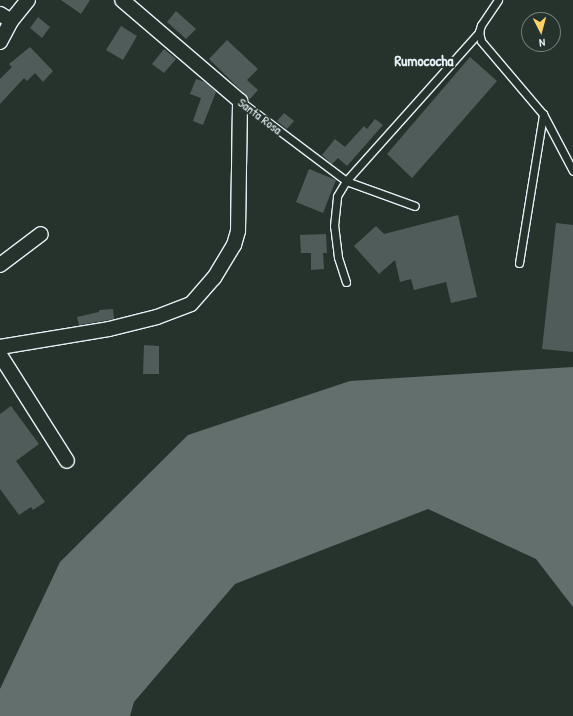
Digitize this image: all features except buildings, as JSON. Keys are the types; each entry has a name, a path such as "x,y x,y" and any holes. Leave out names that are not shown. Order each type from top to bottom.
{"street":[{"path":"0,42 5,18 28,0"},
{"name":"Santa Rosa","path":"122,0 240,101"},
{"path":"0,348 109,329 157,317 191,304 214,278 234,245 238,231 240,101"},
{"path":"0,265 41,234"},
{"path":"0,355 66,461"}],"lane":[{"path":"498,0 481,24 479,32 481,41 543,114 573,171"},
{"path":"346,282 338,257 334,226 338,196 346,181 479,32"},
{"name":"Santa Rosa","path":"240,101 346,181 415,206"},
{"path":"519,263 543,114"}],"shaded area":[{"path":"573,367 573,607 536,559 428,509 235,584 134,702 130,716 0,716 0,689 60,562 188,435 350,381"}],"district":[{"name":"Rumococha","path":"424,61"}]}
